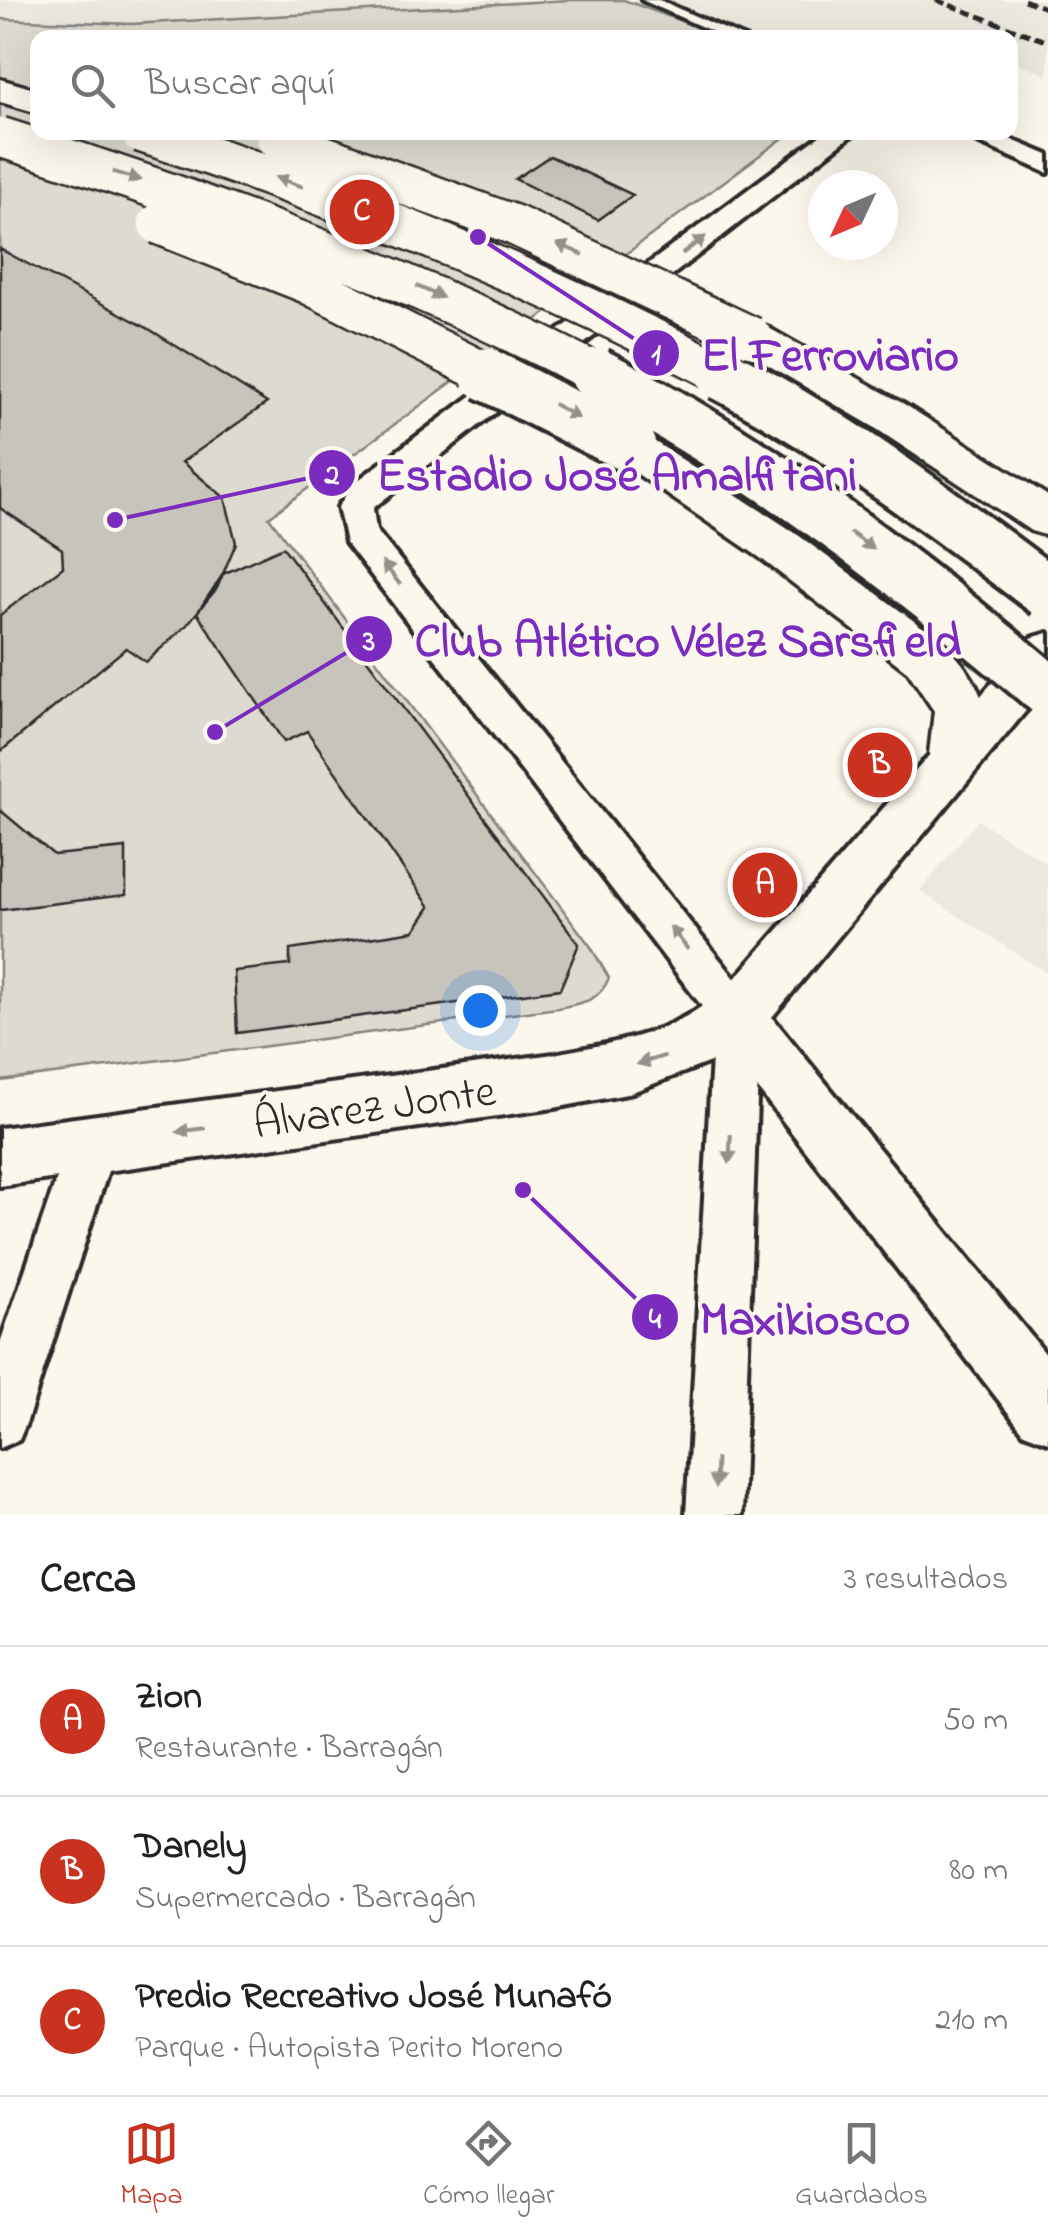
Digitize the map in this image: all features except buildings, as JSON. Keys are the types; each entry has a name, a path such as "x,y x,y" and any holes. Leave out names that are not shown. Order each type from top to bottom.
{"highway":[{"path":"0,75 30,82"},
{"path":"0,90 30,99"},
{"path":"0,137 150,184 327,248 522,334 614,382 712,439 835,521 956,613 1048,691"},
{"path":"163,140 363,208 596,305 783,409 957,524 1048,592"},
{"path":"276,140 358,165 481,211 608,265 752,337 888,415 1048,519"},
{"path":"0,153 118,208 309,284 630,447 785,548 916,649 954,693 964,733 956,754"}],"street":[{"path":"832,140 365,493 355,508 359,533 813,1118 1048,1409"},
{"path":"987,140 1048,165"},
{"name":"Álvarez Jonte","path":"0,1157 554,1081 628,1067 706,1039 737,1016 1048,650"},
{"path":"714,1515 737,1016"},
{"path":"0,1420 93,1143"}],"lane":[{"path":"648,0 720,30"}],"shaded area":[{"path":"0,0 569,0 131,24 0,19"},
{"path":"624,0 1048,0 1048,75 1018,64 1018,30 706,30"},
{"path":"624,0 706,30 30,30 30,140 781,140 269,517 591,947 609,978 589,1000 558,1008 0,1081 0,19 131,24"},
{"path":"978,820 1048,864 1048,974 920,891"}],"railway":[{"path":"936,0 1016,30"},
{"path":"1024,0 1048,9"},
{"path":"1018,31 1048,42"}],"place":[{"name":"Predio Recreativo José Munafó","path":"362,212"},
{"name":"El Ferroviario","path":"478,237"},
{"name":"Estadio José Amalfitani","path":"115,520"},
{"name":"Club Atlético Vélez Sarsfield","path":"215,732"},
{"name":"Danely","path":"880,765"},
{"name":"Zion","path":"765,885"},
{"name":"Maxikiosco","path":"523,1190"}]}
